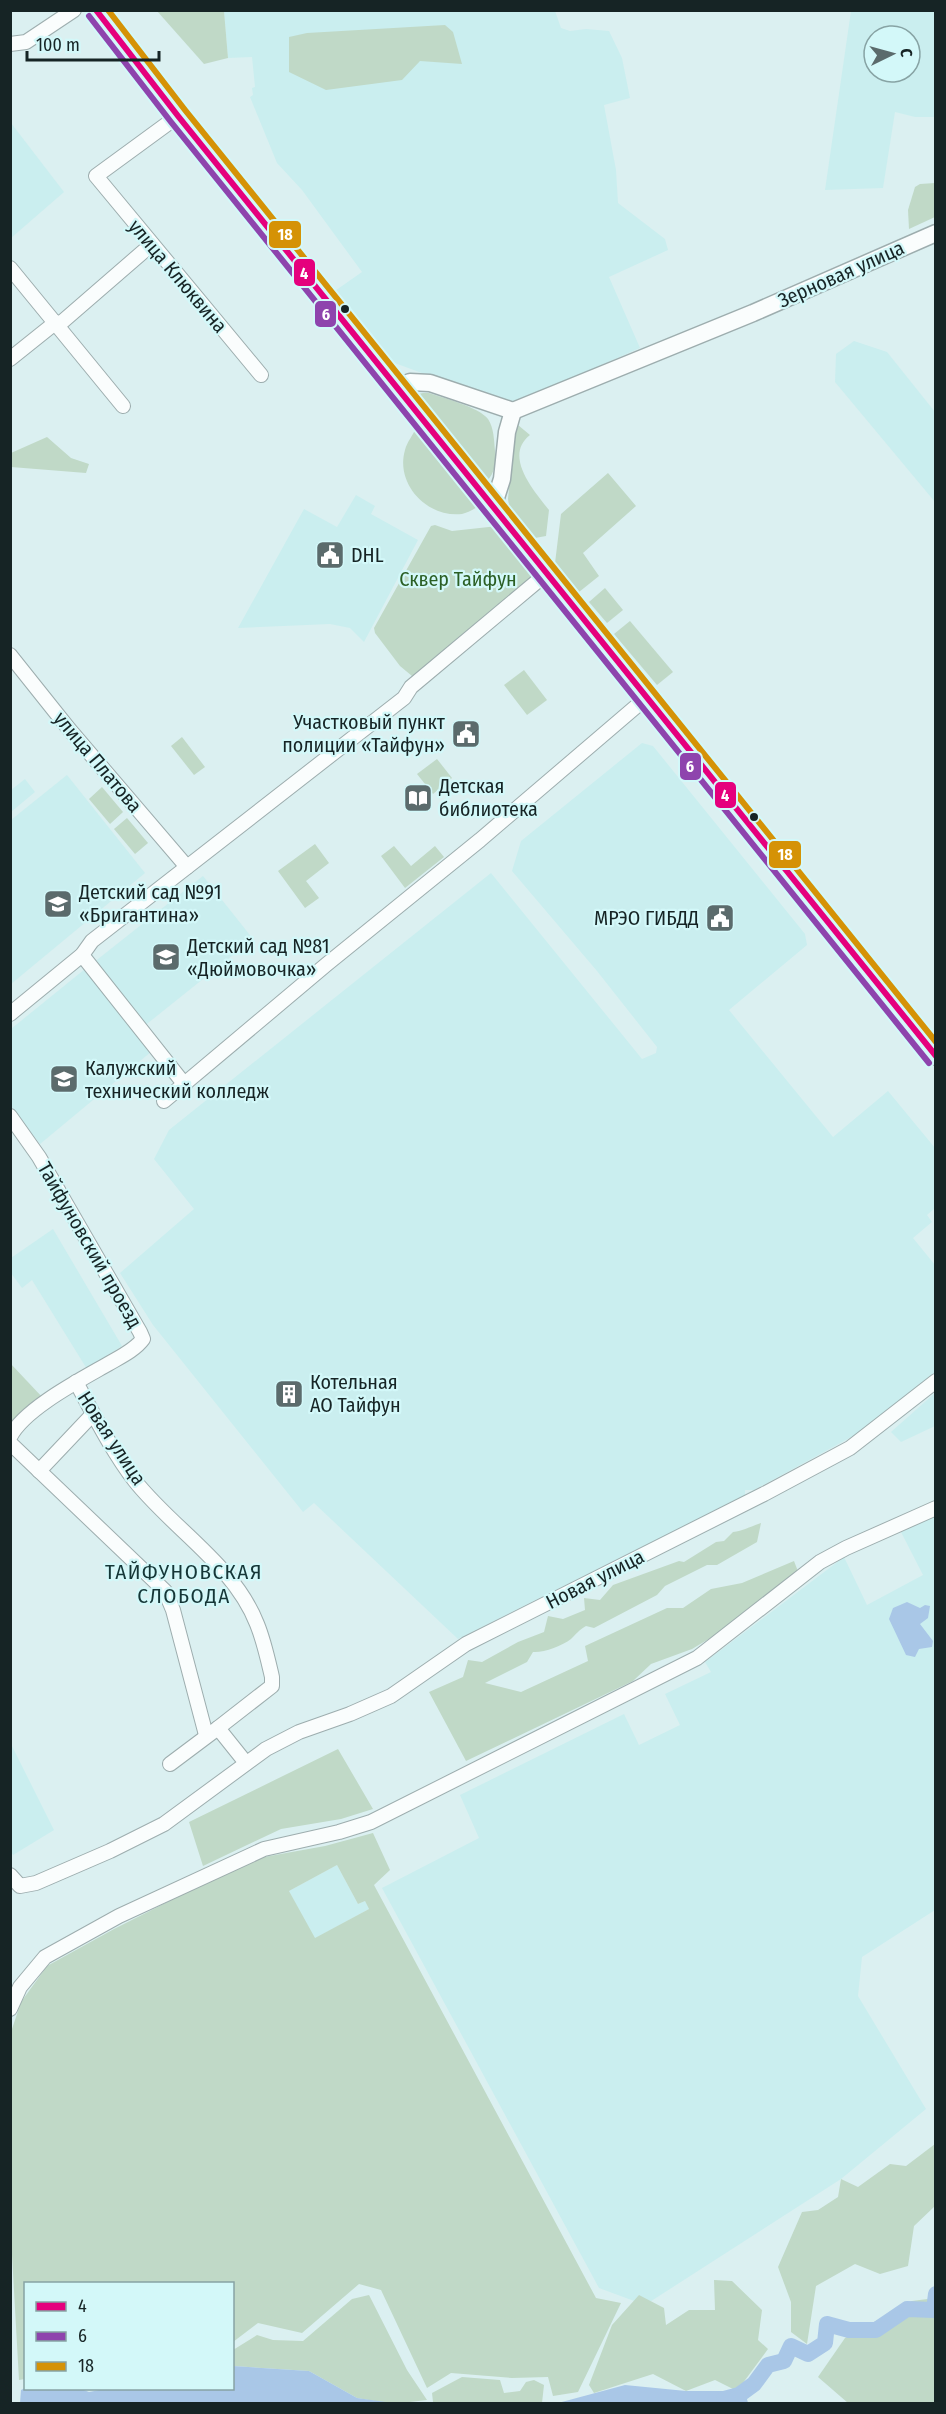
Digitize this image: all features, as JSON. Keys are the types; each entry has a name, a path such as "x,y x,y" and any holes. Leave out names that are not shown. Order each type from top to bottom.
{"main road":[{"path":"96,10 178,116 936,1057"},
{"name":"Зерновая улица","path":"513,411 753,313 936,233"},
{"path":"397,387 411,382 430,383 452,389 483,403 513,411 503,456"},
{"path":"483,403 495,413 501,423 502,479 493,507"}],"street":[{"path":"10,44 26,42 74,10"},
{"name":"улица Клюквина","path":"178,116 96,176 261,375"},
{"path":"10,359 56,323 62,322 152,244"},
{"path":"10,268 123,406"},
{"path":"10,1014 81,955 92,941 404,698 411,687 546,574"},
{"name":"улица Платова","path":"10,655 69,729 187,867"},
{"path":"164,1101 327,964 480,840 646,698"},
{"path":"81,955 185,1085"},
{"name":"Тайфуновский проезд","path":"10,1116 39,1157 143,1339 126,1353 76,1382"},
{"name":"Новая улица","path":"10,1875 20,1886 36,1883 110,1851 177,1816 266,1749 299,1732 350,1714 391,1696 466,1644 764,1494 840,1453 875,1430 936,1381"},
{"name":"Новая улица","path":"10,1437 16,1426 76,1382 135,1481 226,1576 257,1623 272,1677 272,1686 170,1764"},
{"path":"39,1472 93,1414"},
{"path":"10,1443 165,1591 212,1731 246,1763"},
{"path":"10,2009 20,1987 45,1957 119,1916 264,1849 339,1832 392,1812 697,1658 820,1562 936,1508"}],"shaded area":[{"path":"224,11 555,11 561,28 570,31 586,29 609,31 622,58 630,98 604,105 616,170 618,203 665,239 668,250 609,277 640,348 522,400 509,402 492,399 392,362 380,352 332,293 362,272 302,190 277,163 250,97 253,95 252,88 255,87 252,57 228,58"},
{"path":"851,11 935,11 935,117 915,117 895,112 883,188 825,190"},
{"path":"11,123 64,192 10,238"},
{"path":"854,341 887,352 935,412 935,502 835,382 836,354"},
{"path":"356,495 375,506 371,514 418,540 364,642 350,628 330,624 238,628 304,509 337,527"},
{"path":"642,743 653,746 805,934 807,945 729,1010 833,1137 888,1091 935,1148 935,1208 927,1215 932,1222 913,1238 935,1265 935,1372 866,1429 754,1490 745,1490 745,1497 458,1639 314,1503 303,1512 153,1325 120,1273 194,1209 154,1159 169,1130 491,873 642,1059 656,1053 657,1047 597,971 512,871 521,841"},
{"name":"Детский сад №91 «Бригантина»","path":"67,775 145,873 11,984 11,820"},
{"path":"25,779 35,792 11,812 11,790"},
{"name":"Детский сад №81 «Дюймовочка»","path":"203,876 253,939 143,1027 93,963"},
{"name":"Калужский технический колледж","path":"85,969 152,1051 40,1144 11,1106 11,1029"},
{"path":"53,1229 122,1346 87,1369 32,1280 22,1288 11,1273 11,1258"},
{"path":"935,1393 935,1426 901,1442 891,1432"},
{"path":"935,1516 935,1910 862,1957 858,1996 926,2109 841,2179 645,2305 599,2288 382,1888 479,1838 460,1795 624,1714 639,1745 680,1725 665,1694 711,1672 705,1662 844,1557 867,1605 923,1575 901,1532"},
{"path":"907,1602 920,1608 925,1605 930,1606 928,1618 920,1624 933,1641 932,1647 919,1649 915,1657 906,1655 889,1619 893,1608"},
{"path":"10,1742 54,1830 13,1855 10,1850"},
{"path":"337,1865 358,1904 365,1901 369,1909 314,1939 289,1891"},
{"path":"234,2366 309,2371 357,2398 393,2403 20,2403 21,2390 24,2388 89,2392 100,2390 234,2390"},
{"path":"625,2385 686,2391 745,2391 748,2403 558,2403"}],"green space":[{"path":"157,11 224,11 228,58 204,64"},
{"path":"445,25 453,32 462,64 420,61 402,80 326,90 289,72 289,37 307,33"},
{"path":"935,183 935,217 909,229 908,210 915,187 920,184"},
{"path":"423,393 469,407 488,419 493,434 495,459 493,471 487,481 482,480 417,400 418,394"},
{"path":"518,425 530,435 522,443 519,453 520,463 529,483 549,510 546,536 535,538 528,536 510,512 508,499 514,433"},
{"path":"416,428 479,506 462,514 449,514 426,504 417,496 409,486 403,463 406,447"},
{"path":"47,437 71,458 89,464 86,473 11,467 11,453"},
{"path":"608,473 636,506 583,553 599,576 579,592 555,563 561,514"},
{"name":"Сквер Тайфун","path":"435,525 452,531 498,526 535,571 535,577 412,676 400,666 375,633 374,628 431,526"},
{"path":"605,588 623,610 607,623 589,602"},
{"path":"630,621 673,672 657,685 614,634"},
{"path":"524,670 547,700 527,715 504,685"},
{"path":"182,737 205,767 194,775 171,746"},
{"path":"437,759 452,778 433,794 417,774"},
{"path":"102,787 123,812 110,824 89,799"},
{"path":"127,818 148,843 135,854 114,829"},
{"path":"315,844 329,863 306,881 319,898 305,908 278,871"},
{"path":"394,846 411,866 435,846 444,857 405,888 381,856"},
{"path":"10,1363 43,1398 11,1421 10,1421"},
{"path":"761,1523 757,1542 717,1565 707,1565 665,1586 657,1595 594,1628 586,1626 563,1644 533,1652 527,1662 485,1683 521,1692 588,1661 585,1646 667,1608 683,1608 711,1589 742,1583 794,1561 799,1574 722,1631 692,1649 651,1664 633,1681 466,1761 429,1692 463,1677 468,1660 482,1662 518,1642 544,1632 548,1616 563,1619 585,1610 584,1598 600,1600 613,1585 679,1561 684,1562 716,1542 724,1541 733,1532"},
{"path":"338,1749 373,1809 341,1819 281,1829 203,1866 189,1822"},
{"path":"373,1833 390,1870 374,1885 596,2298 621,2303 578,2392 553,2396 548,2377 512,2378 451,2373 427,2388 381,2290 359,2284 302,2333 258,2323 234,2341 234,2282 24,2282 24,2379 19,2380 11,2237 10,2035 21,2002 47,1966 217,1877 264,1857 325,1846","holes":["337,1865 358,1904 365,1901 369,1909 315,1938 289,1891"]},
{"path":"935,2144 935,2206 914,2226 908,2266 880,2274 855,2264 816,2286 807,2344 791,2332 791,2302 778,2267 802,2212 818,2210 838,2197 841,2179 858,2187 890,2164 906,2166"},
{"path":"714,2280 732,2281 762,2310 758,2340 768,2349 737,2391 715,2380 686,2391 653,2374 594,2393 589,2385 612,2325 639,2295 664,2308 666,2325 689,2310 715,2310"},
{"path":"369,2295 407,2370 427,2400 393,2404 357,2398 309,2371 234,2366 234,2349 257,2335 273,2340 303,2341 352,2299"},
{"path":"935,2298 935,2403 848,2403 818,2377 845,2338 912,2301"},
{"path":"462,2377 500,2380 504,2393 520,2391 526,2382 534,2380 544,2385 542,2403 433,2402 432,2393"}],"waterway":[{"path":"724,2399 739,2395 754,2384 768,2365 784,2361 791,2346 808,2354 825,2343 827,2324 849,2330 876,2330 907,2309 934,2310 936,2294"}],"transit line":[{"name":"4","path":"96,10 178,116 936,1056"},
{"name":"18","path":"108,10 185,110 936,1042"},
{"name":"6","path":"89,16 171,122 929,1063"}],"place":[{"name":"DHL","path":"330,555"},
{"name":"Участковый пункт полиции «Тайфун»","path":"466,734"},
{"name":"Детская библиотека","path":"418,798"},
{"name":"Детский сад №91 «Бригантина»","path":"58,904"},
{"name":"МРЭО ГИБДД","path":"720,918"},
{"name":"Детский сад №81 «Дюймовочка»","path":"166,957"},
{"name":"Калужский технический колледж","path":"64,1079"},
{"name":"Котельная АО Тайфун","path":"289,1394"}],"district":[{"name":"ТАЙФУНОВСКАЯ СЛОБОДА","path":"184,1584"}]}
